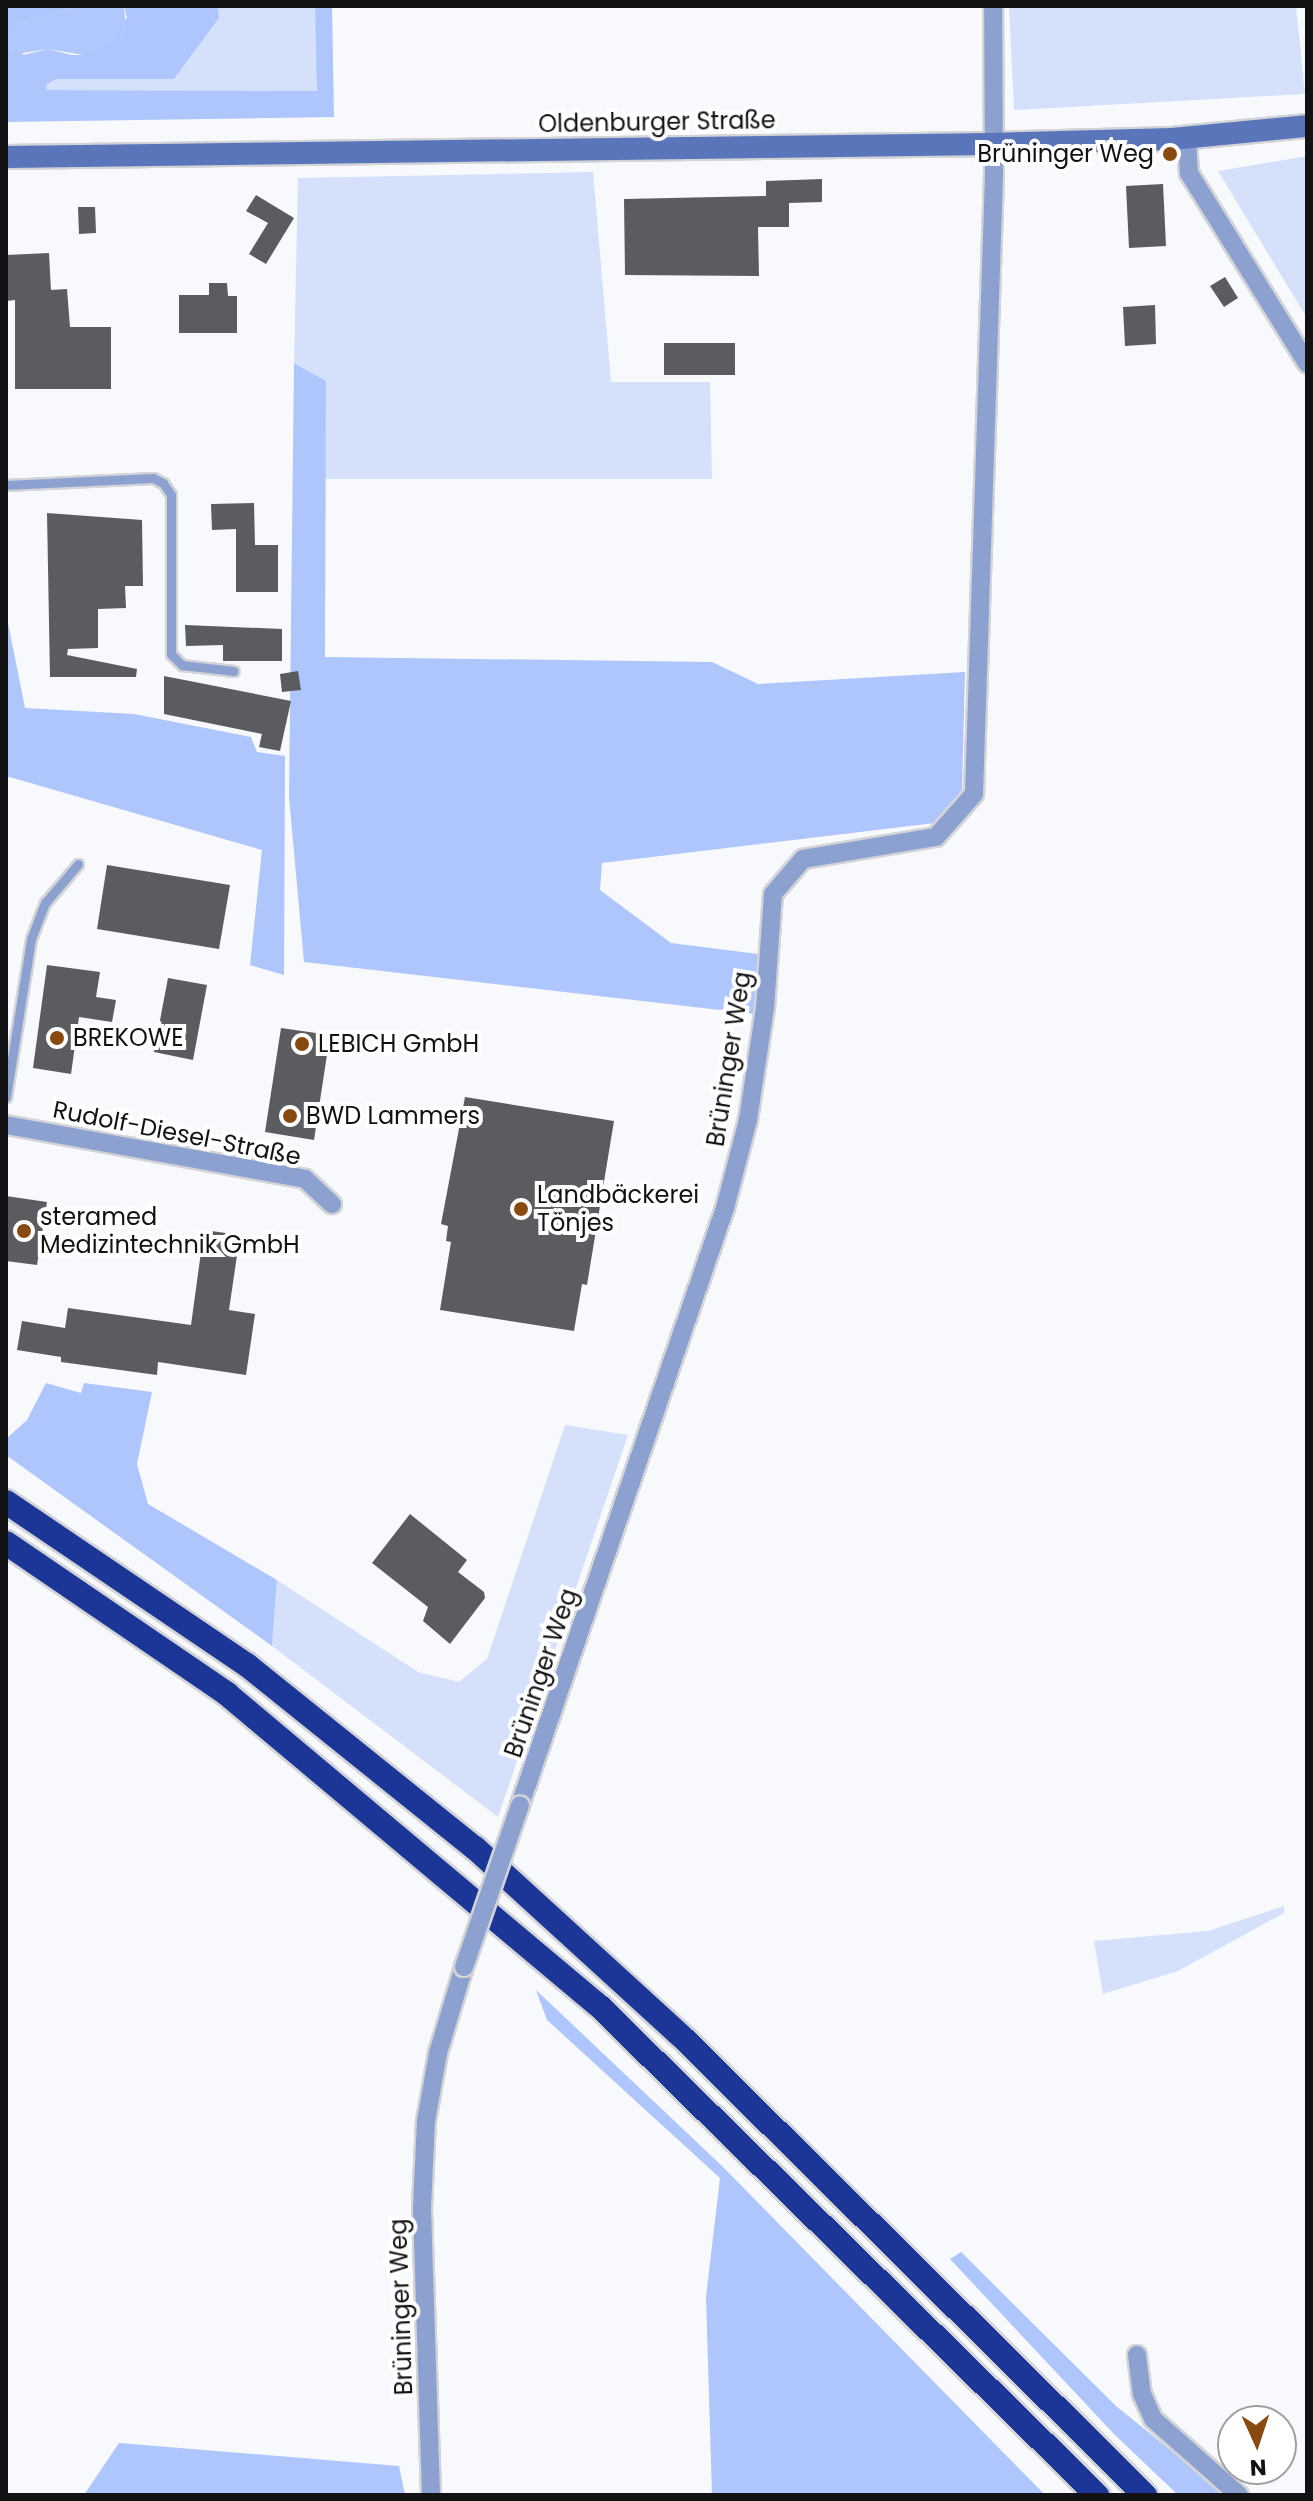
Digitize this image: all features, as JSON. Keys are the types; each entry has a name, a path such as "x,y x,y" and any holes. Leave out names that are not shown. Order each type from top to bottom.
{"highway":[{"path":"6,1502 247,1665 475,1848 681,2036 1145,2495"},
{"path":"6,1543 227,1694 597,2004 1097,2495"}],"main road":[{"name":"Oldenburger Straße","path":"6,157 990,144 1187,137 1307,126"}],"street":[{"name":"Brüninger Weg","path":"431,2495 422,2208 426,2121 438,2053 464,1967 725,1208 751,1106 765,1008 773,894 803,859 936,837 974,794 994,176 990,144 993,6"},
{"path":"1187,137 1189,173 1307,363"},
{"name":"Rudolf-Diesel-Straße","path":"6,1125 305,1179 332,1204"},
{"path":"1137,2355 1142,2394 1153,2419 1239,2495"}],"lane":[{"path":"6,485 153,478 163,483 171,495 171,654 182,665 234,671"},
{"path":"6,1097 31,939 45,903 78,864"}],"shaded area":[{"path":"6,6 77,6 16,24 23,55 48,49 83,55 127,18 124,6 218,6 219,18 174,79 56,79 46,85 47,90 317,91 315,6 332,6 334,117 6,122"},
{"path":"77,6 124,6 126,31 111,44 83,55 48,49 11,55 6,37 16,24"},
{"path":"218,6 315,6 318,91 47,90 45,85 56,79 174,79 219,18"},
{"path":"1009,6 1296,6 1305,94 1014,110"},
{"path":"1307,156 1307,318 1218,171"},
{"path":"593,172 611,382 710,382 712,479 325,479 326,381 294,363 298,178"},
{"path":"294,363 326,381 325,657 712,662 758,684 965,672 962,791 935,823 602,863 600,890 671,943 765,955 755,1014 304,962 289,797"},
{"path":"6,613 25,708 134,714 251,737 257,752 285,756 284,975 250,965 262,850 6,776"},
{"path":"46,1383 81,1393 84,1383 152,1392 137,1464 148,1504 277,1580 272,1646 6,1455 6,1439 27,1420"},
{"path":"565,1425 628,1435 498,1817 272,1646 277,1580 418,1672 459,1682 487,1659"},
{"path":"1284,1906 1284,1913 1178,1971 1103,1994 1094,1941 1208,1931"},
{"path":"536,1990 722,2166 1045,2495 712,2495 706,2297 720,2178 547,2020"},
{"path":"961,2252 1116,2406 1226,2495 1178,2495 1115,2435 950,2259"},
{"path":"119,2443 399,2466 405,2495 84,2495"}],"building":[{"path":"822,179 822,202 789,203 789,227 758,227 759,276 625,275 624,199 766,196 766,181"},
{"path":"1163,184 1166,246 1129,248 1126,186"},
{"path":"256,195 294,218 266,264 249,254 268,223 246,211"},
{"path":"78,207 95,207 96,233 79,234"},
{"path":"49,253 51,290 67,289 70,327 111,327 111,389 15,389 15,300 6,301 6,255"},
{"path":"1225,277 1238,298 1224,307 1210,286"},
{"path":"209,283 227,283 228,296 237,296 237,333 179,333 179,295 209,295"},
{"path":"1155,305 1156,344 1125,346 1123,307"},
{"path":"664,343 735,343 735,375 664,375"},
{"path":"254,503 255,545 278,545 278,592 236,592 236,529 212,530 211,504"},
{"path":"47,513 142,520 143,586 125,586 126,608 98,609 98,648 68,649 67,655 137,669 136,677 50,677"},
{"path":"185,625 282,629 282,661 223,661 223,645 186,646"},
{"path":"298,671 301,690 282,692 280,674"},
{"path":"164,676 291,701 280,751 259,747 262,734 164,714"},
{"path":"107,865 230,885 219,949 97,929"},
{"name":"BREKOWE","path":"47,965 100,972 96,997 116,1000 112,1022 79,1017 71,1074 33,1068"},
{"path":"168,978 207,985 193,1060 154,1052"},
{"path":"281,1028 330,1035 314,1140 265,1132"},
{"name":"Landbäckerei Tönjes","path":"465,1097 614,1121 587,1285 582,1284 574,1331 440,1310 451,1242 446,1241 448,1226 441,1224"},
{"name":"steramed Medizintechnik GmbH","path":"6,1196 47,1202 37,1265 6,1261"},
{"path":"204,1230 240,1235 229,1310 255,1314 246,1375 158,1362 157,1375 61,1362 61,1357 17,1350 22,1321 65,1328 68,1308 191,1325"},
{"path":"410,1514 467,1560 458,1572 484,1592 485,1598 450,1644 423,1621 428,1607 372,1563"}],"place":[{"name":"Brüninger Weg","path":"1170,154"},
{"name":"BREKOWE","path":"57,1038"},
{"name":"LEBICH GmbH","path":"302,1044"},
{"name":"BWD Lammers","path":"290,1116"},
{"name":"Landbäckerei Tönjes","path":"521,1209"},
{"name":"steramed Medizintechnik GmbH","path":"24,1231"}]}
